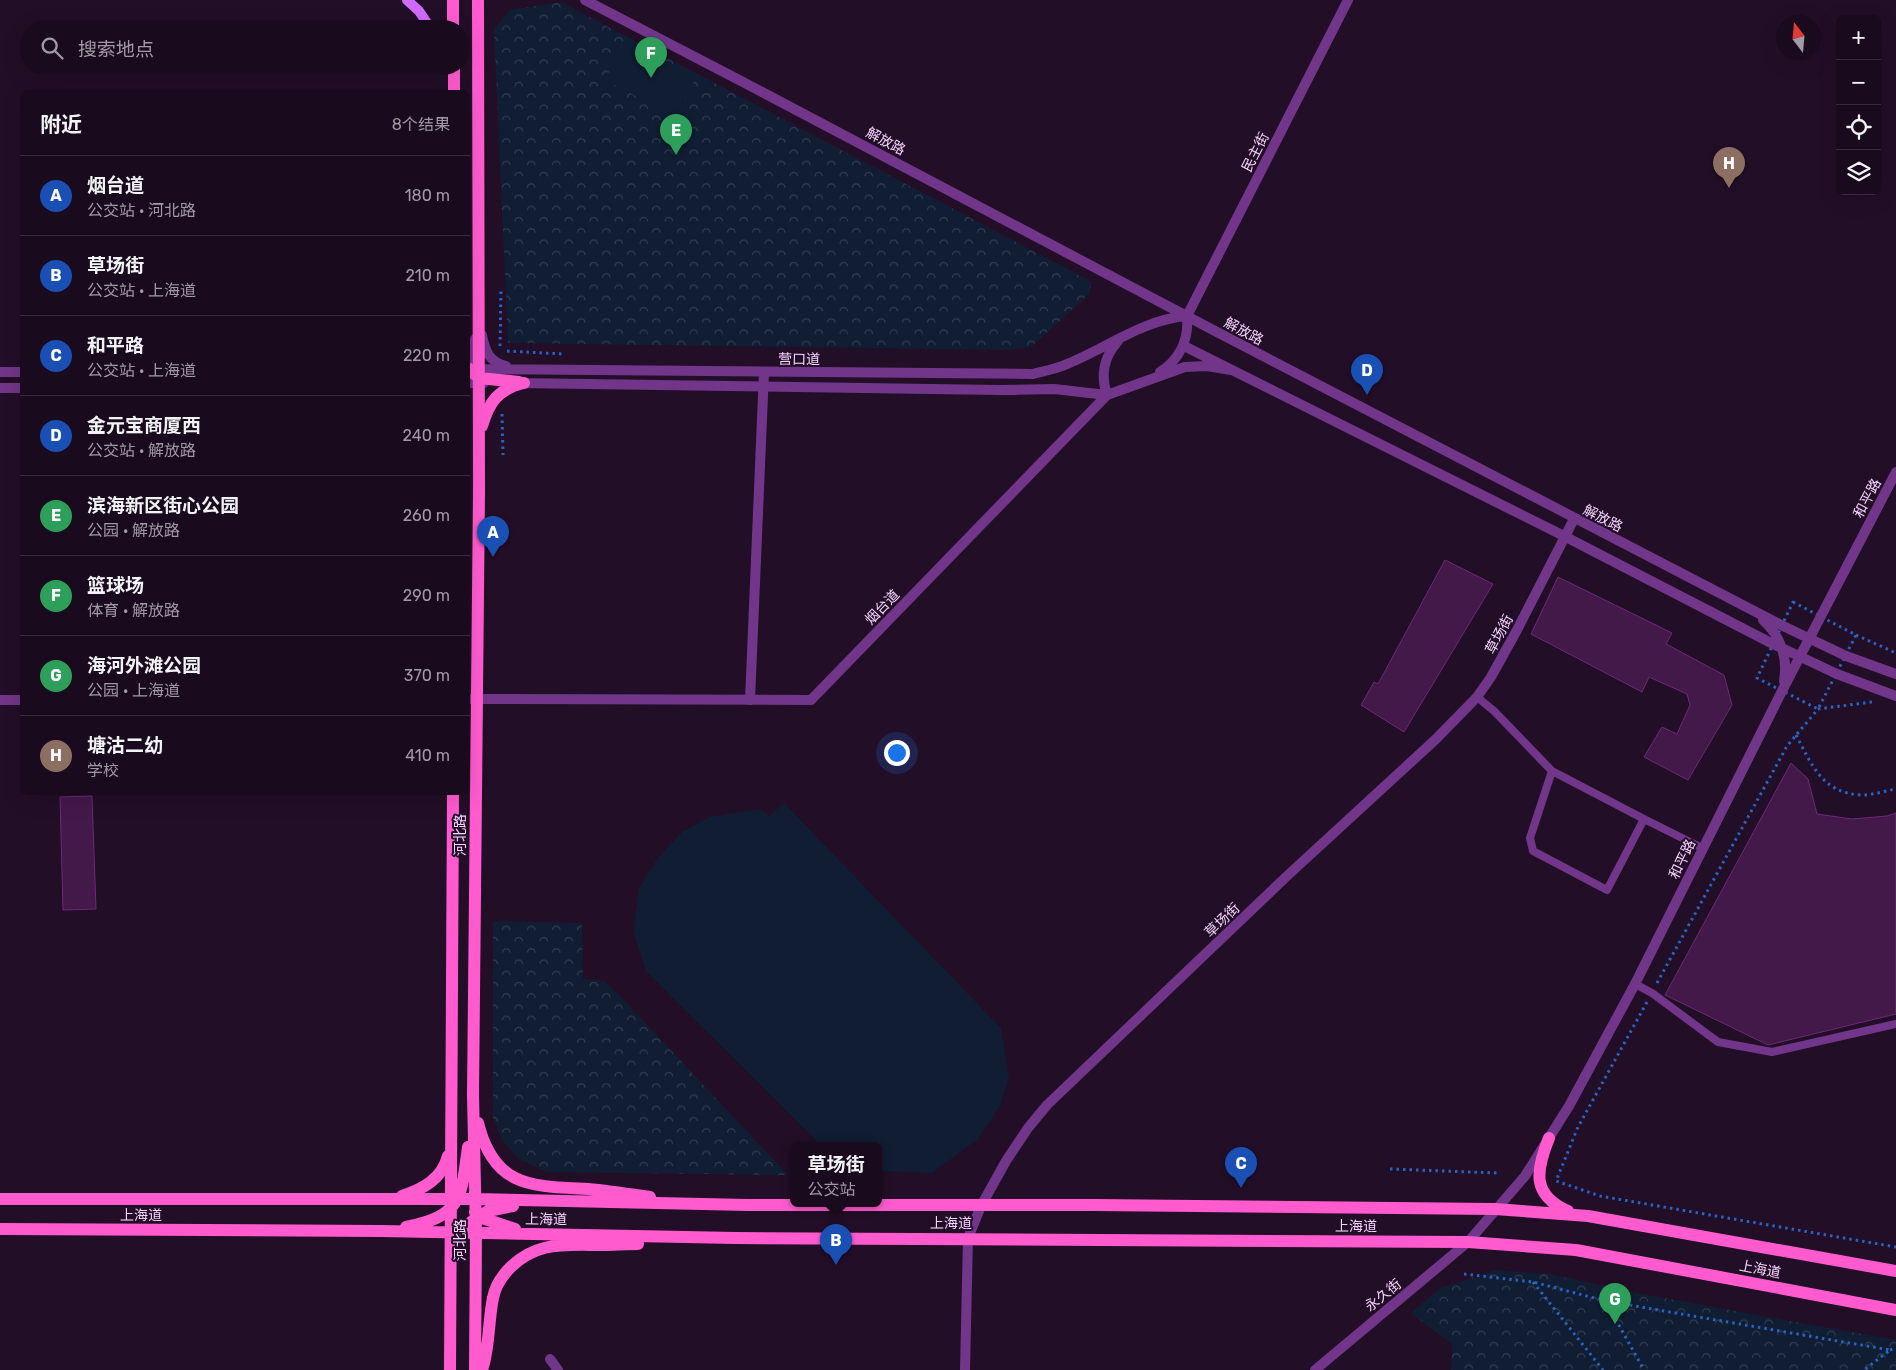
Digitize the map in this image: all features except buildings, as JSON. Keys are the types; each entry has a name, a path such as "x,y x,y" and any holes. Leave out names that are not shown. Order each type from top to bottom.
{"main road":[{"path":"408,0 425,20"},
{"path":"453,0 453,20"},
{"name":"河北路","path":"450,1370 450,1287 456,1232 466,1204 473,1095 472,699 479,438 473,376 479,315 478,0"},
{"path":"450,75 454,88"},
{"path":"454,75 454,88"},
{"path":"473,376 524,383"},
{"path":"479,438 486,413 494,400 510,386 524,383"},
{"name":"河北路","path":"452,795 452,1144 466,1204 476,1233 475,1370"},
{"path":"456,1232 466,1204 473,1095"},
{"path":"473,1095 480,1131 486,1148 493,1160 514,1178 530,1184 547,1187 620,1192 692,1204"},
{"path":"1549,1138 1538,1172 1543,1190 1558,1207 1588,1216"},
{"path":"388,1199 412,1193 436,1178 447,1161 452,1144"},
{"name":"上海道","path":"0,1199 388,1199 466,1204 540,1201 790,1205"},
{"path":"381,1231 432,1220 466,1204"},
{"path":"466,1204 499,1225 535,1234"},
{"name":"上海道","path":"882,1205 1095,1205 1496,1210 1588,1216 1896,1271"},
{"name":"上海道","path":"0,1229 381,1231 690,1237 1468,1242 1576,1250 1896,1310"},
{"path":"482,1370 493,1296 497,1284 512,1265 524,1256 543,1247 648,1244 690,1237"}],"street":[{"name":"解放路","path":"585,0 1574,519 1808,639 1846,656 1896,674"},
{"name":"民主街","path":"1187,316 1348,0"},
{"path":"479,315 484,344 489,356 497,364 524,369"},
{"path":"1143,382 1167,367 1184,346 1188,330 1187,316"},
{"name":"营口道","path":"473,376 524,369 1033,374 1066,365 1122,336 1170,318 1187,316"},
{"path":"1122,336 1104,361 1104,386 1107,395 1185,367 1207,366 1231,370"},
{"path":"1184,346 1564,536 1783,649 1836,674 1896,696"},
{"path":"0,372 20,372"},
{"path":"750,700 764,372"},
{"name":"营口道","path":"524,383 999,390 1054,389 1107,395"},
{"path":"0,388 20,388"},
{"name":"烟台道","path":"472,699 811,700 1107,395"},
{"name":"和平路","path":"1468,1242 1525,1176 1569,1106 1635,984 1808,639 1896,472"},
{"name":"草场街","path":"965,1370 968,1238 981,1206 1028,1128 1047,1105 1287,876 1436,739 1477,697 1504,654 1574,519"},
{"path":"1751,609 1773,630 1783,649 1786,671 1782,691"},
{"path":"0,700 20,700"},
{"name":"永久街","path":"1315,1370 1468,1242"},
{"path":"550,1359 558,1370"}],"lane":[{"path":"1477,697 1494,711 1552,771 1702,848"},
{"path":"1552,771 1530,838 1533,851 1607,890 1644,819"},
{"path":"1635,984 1652,993 1718,1042 1772,1052 1896,1024"}],"path":[{"path":"500,346 501,288"},
{"path":"507,351 562,354"},
{"path":"502,412 503,454"},
{"path":"1856,635 1896,653"},
{"path":"1879,704 1871,701 1818,709 1787,746 1578,1127 1556,1181 1600,1196 1896,1248"},
{"path":"1796,735 1815,772 1832,788 1862,795 1896,789"},
{"path":"1390,1169 1498,1173"},
{"path":"1464,1274 1533,1282 1606,1301 1890,1350"},
{"path":"1533,1282 1603,1370"},
{"path":"1606,1301 1644,1370"},
{"path":"1864,1370 1890,1350 1896,1348"}],"green space":[{"path":"561,2 1092,282 1088,295 1031,347 1010,350 508,343 494,29 510,10"},
{"path":"626,41 696,77 675,116 605,80"},
{"path":"784,803 1001,1028 1009,1077 1000,1106 978,1139 932,1173 882,1171 882,1142 818,1142 646,971 633,931 639,888 657,859 682,832 709,817 760,809 769,816"},
{"path":"493,921 582,923 583,979 604,981 620,996 788,1175 547,1172 519,1159 503,1141 493,1118"},
{"path":"1496,1270 1550,1274 1631,1292 1896,1340 1896,1370 1451,1370 1452,1344 1411,1313 1440,1288"}],"place":[{"name":"篮球场","path":"651,78"},
{"name":"滨海新区街心公园","path":"676,155"},
{"name":"塘沽二幼","path":"1729,188"},
{"name":"金元宝商厦西","path":"1367,395"},
{"name":"烟台道","path":"493,557"},
{"name":"和平路","path":"1241,1188"},
{"name":"草场街","path":"836,1265"},
{"name":"海河外滩公园","path":"1615,1324"}]}
